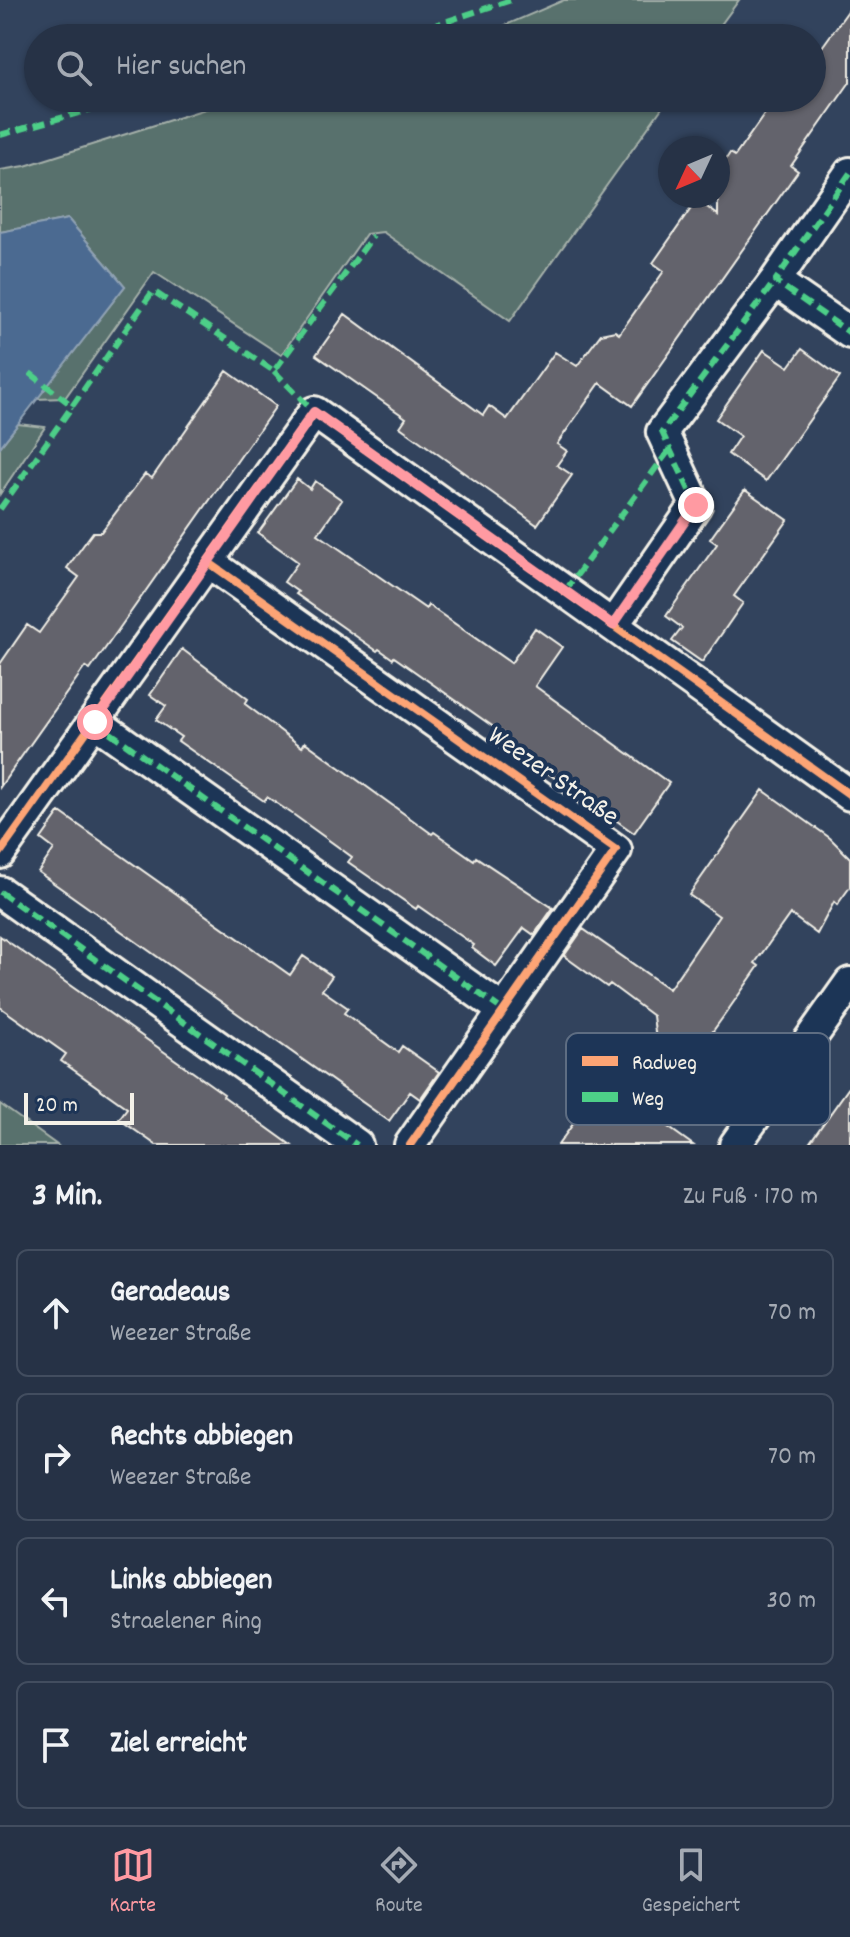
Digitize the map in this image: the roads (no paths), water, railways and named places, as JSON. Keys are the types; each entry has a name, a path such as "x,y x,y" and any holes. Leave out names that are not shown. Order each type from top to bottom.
{"street":[{"path":"613,625 696,505 662,432 775,281 850,173"},
{"path":"775,281 850,333"},
{"path":"0,853 314,412 850,795"},
{"name":"Weezer Straße","path":"208,562 616,850 410,1145"},
{"path":"95,722 504,1011"},
{"path":"0,892 357,1145"},
{"path":"815,1033 850,983"},
{"path":"735,1145 749,1125"}],"water":[{"path":"68,219 125,286 0,447 0,232"}]}
